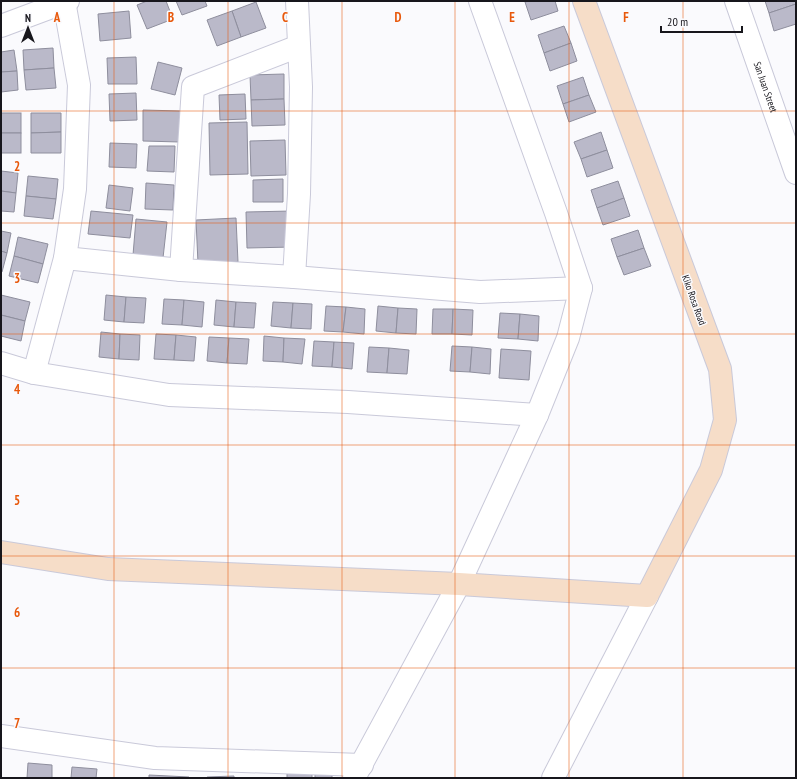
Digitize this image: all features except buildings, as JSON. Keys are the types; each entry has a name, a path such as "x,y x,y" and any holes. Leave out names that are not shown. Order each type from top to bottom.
{"street":[{"path":"1,26 65,1 79,85 75,189 65,258 34,373"},
{"path":"294,277 299,194 301,87 297,1"},
{"path":"1,736 155,758 358,772 458,584 537,415 568,338 581,288 556,213 480,1"},
{"name":"Kiko Rosa Road","path":"584,1 717,361 725,420 710,470 647,596"},
{"name":"San Juan Street","path":"736,1 796,173"},
{"path":"181,270 193,87 299,46"},
{"path":"65,258 181,270 294,277 480,292 581,288"},
{"path":"1,363 34,373 169,394 348,402 537,415"},
{"path":"1,552 108,569 458,584 647,596 553,778"}]}
